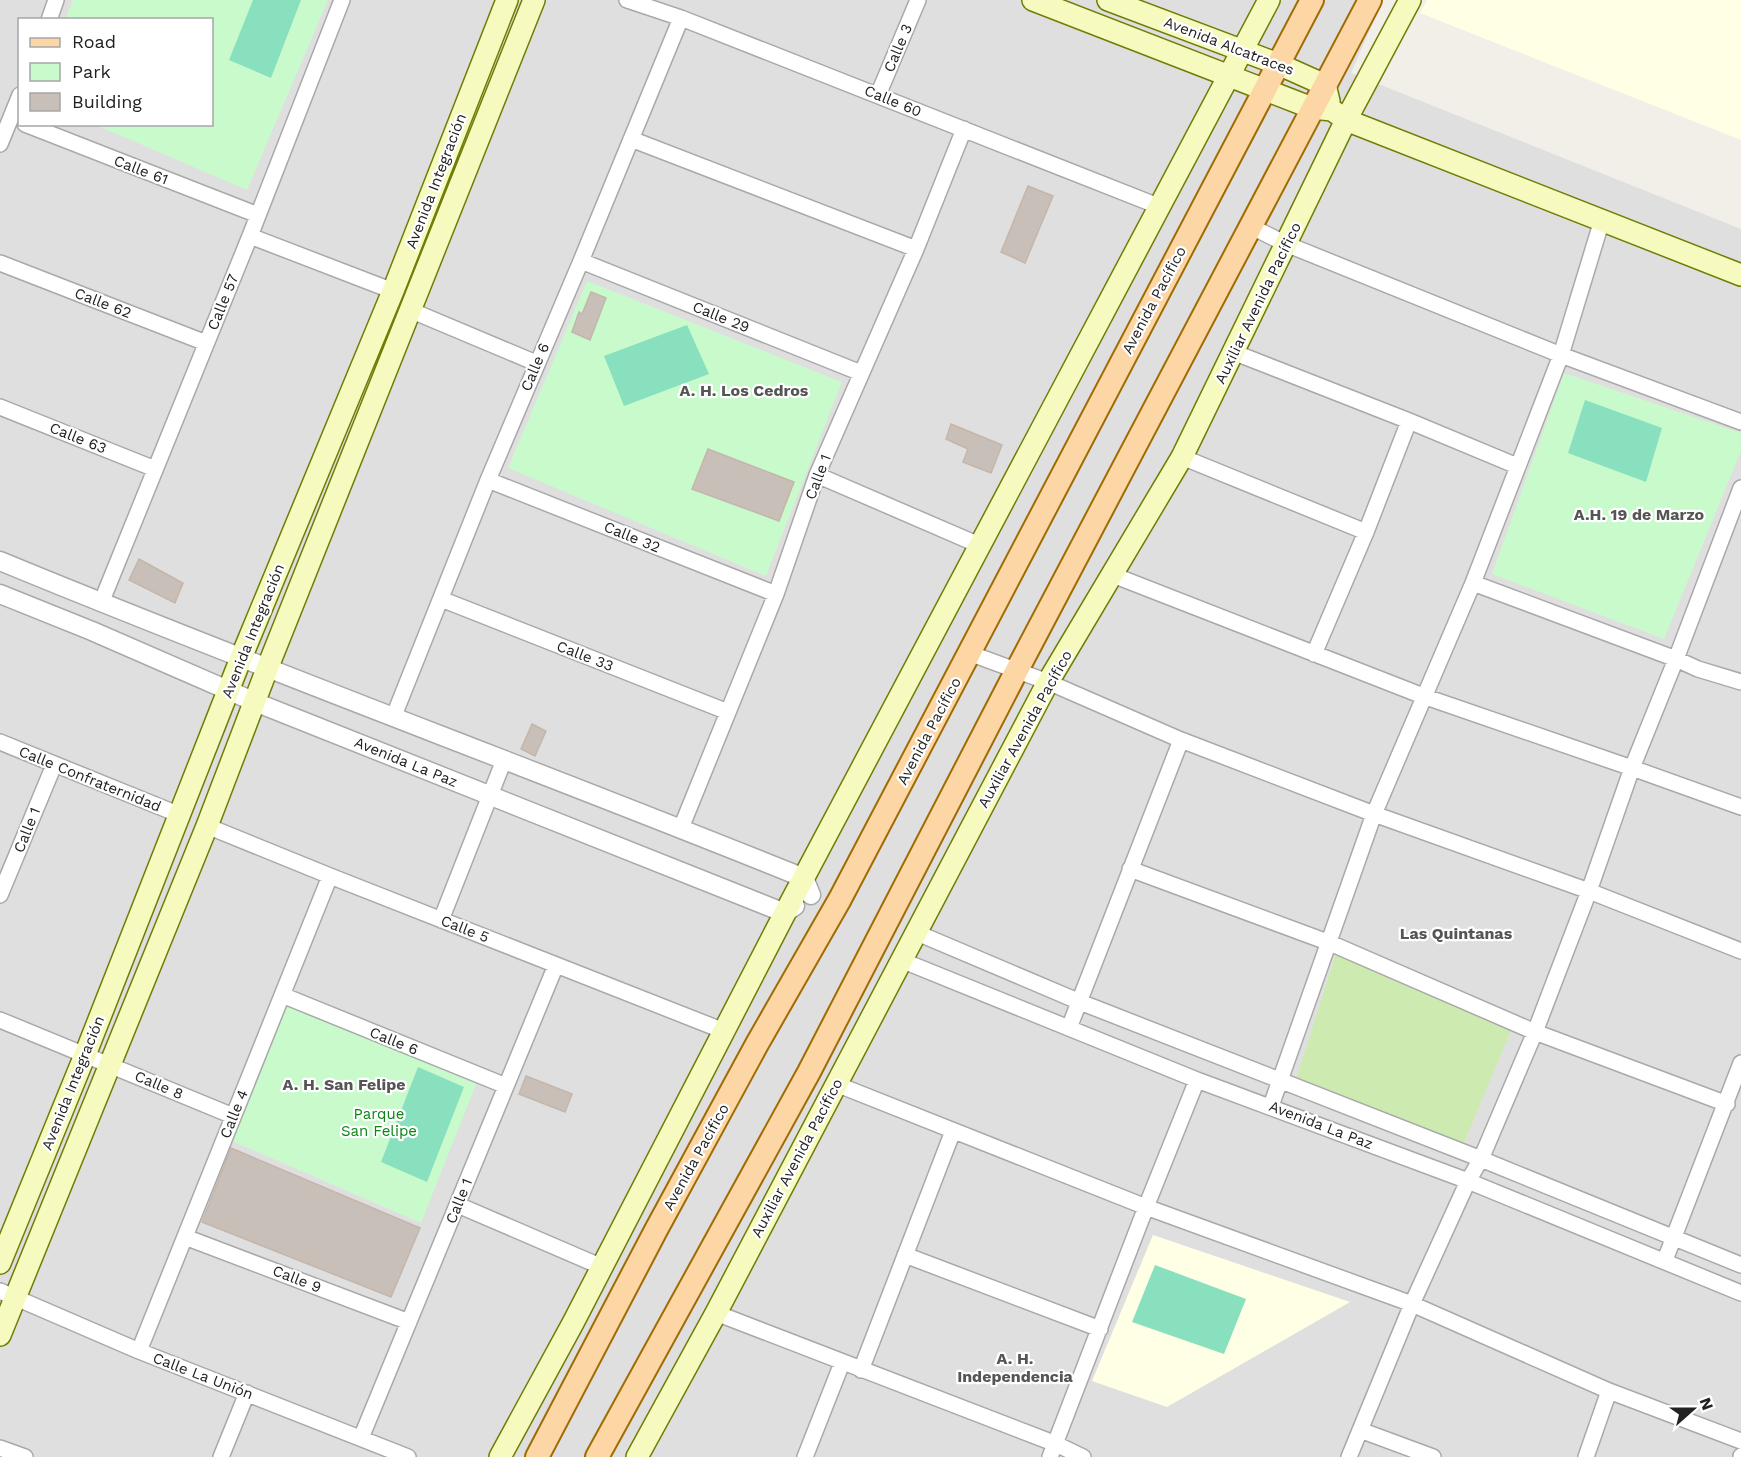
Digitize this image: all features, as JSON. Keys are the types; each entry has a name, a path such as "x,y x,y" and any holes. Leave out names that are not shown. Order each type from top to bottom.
{"main road":[{"name":"Avenida Integración","path":"0,1263 85,1055 241,658 393,291 507,0"},
{"path":"0,1335 8,1294 111,1065 534,0"},
{"path":"1033,0 1330,113 1741,275"},
{"name":"Avenida Alcatraces","path":"1108,0 1278,64 1324,85"},
{"path":"500,1457 602,1267 785,913 807,886 979,545 1269,0"},
{"name":"Avenida Pacífico","path":"537,1457 757,1044 840,899 1312,0"},
{"path":"597,1457 809,1072 1250,226 1330,113 1324,85 1370,0"},
{"name":"Auxiliar Avenida Pacífico","path":"637,1457 716,1313 1048,682 1182,457 1286,244 1330,113 1410,0"}],"street":[{"path":"50,18 56,0"},
{"name":"Calle 57","path":"101,603 342,0"},
{"name":"Calle 60","path":"627,0 681,18 1158,206"},
{"name":"Calle 3","path":"878,95 918,0"},
{"name":"Calle 6","path":"393,717 536,363 581,261 681,18"},
{"path":"1,139 18,122"},
{"name":"Calle 61","path":"28,126 258,215"},
{"name":"Calle 1","path":"681,828 776,594 817,475 916,249 964,129"},
{"path":"631,139 916,249"},
{"path":"1271,1106 1374,814 1473,583 1561,355 1602,220"},
{"path":"1250,226 1286,244 1561,355 1741,422"},
{"path":"249,236 393,291"},
{"name":"Calle 29","path":"581,261 861,373"},
{"name":"Calle 62","path":"0,263 206,342"},
{"path":"410,310 536,363"},
{"path":"1233,352 1518,466"},
{"name":"Calle 63","path":"0,407 155,469"},
{"path":"1314,654 1366,532 1409,421"},
{"path":"1182,457 1366,532"},
{"path":"817,475 979,545"},
{"name":"Calle 32","path":"488,480 776,594"},
{"path":"1349,1457 1412,1304 1468,1180 1481,1160 1535,1032 1589,891 1632,768 1741,488"},
{"path":"0,562 267,669 681,828 840,899"},
{"path":"1113,576 1423,696 1741,807"},
{"path":"1473,583 1676,658 1698,669 1741,682"},
{"name":"Avenida La Paz","path":"0,594 92,631 255,702 785,913"},
{"name":"Calle 33","path":"441,599 728,712"},
{"path":"969,653 1048,682 1181,740 1374,814 1589,891 1741,951"},
{"path":"1069,1028 1181,740"},
{"name":"Calle Confraternidad","path":"0,742 180,815"},
{"path":"441,920 504,760"},
{"name":"Calle 1","path":"0,895 54,765"},
{"name":"Calle 5","path":"207,826 724,1031"},
{"path":"1130,869 1330,943 1535,1032 1727,1104"},
{"name":"Calle 4","path":"139,1351 330,876"},
{"path":"915,932 1080,1002 1741,1265"},
{"name":"Avenida La Paz","path":"901,960 1197,1080 1468,1180 1741,1293"},
{"name":"Calle 1","path":"361,1438 556,965"},
{"name":"Calle 6","path":"282,995 506,1086"},
{"path":"0,1020 85,1055"},
{"name":"Calle 8","path":"85,1055 233,1116"},
{"path":"1665,1260 1741,1063"},
{"path":"1053,1451 1197,1080"},
{"path":"837,1084 1146,1207 1412,1304 1609,1391 1741,1441"},
{"path":"861,1370 953,1131"},
{"path":"458,1205 602,1267"},
{"name":"Calle 9","path":"185,1236 409,1322"},
{"path":"905,1256 1100,1329"},
{"name":"Calle La Unión","path":"8,1294 139,1351 408,1457"},
{"path":"716,1313 861,1370 1053,1451 1083,1457"},
{"path":"805,1457 842,1363"},
{"path":"1586,1457 1609,1391"},
{"path":"221,1457 247,1393"},
{"path":"1360,1430 1433,1457"},
{"path":"0,1448 25,1457"}],"shaded area":[{"path":"0,0 1383,0 1351,73 1741,229 1741,1457 0,1457"},
{"path":"1427,0 1741,0 1741,140 1420,13"},
{"path":"1153,1235 1350,1302 1167,1407 1092,1381"}],"green space":[{"path":"73,0 328,0 247,190 98,126 213,126 213,18 66,18"},
{"path":"253,0 301,0 271,78 229,60"},
{"path":"587,281 842,382 766,576 508,468"},
{"path":"687,325 709,374 624,406 604,356"},
{"path":"1564,373 1741,433 1741,451 1664,639 1492,574"},
{"path":"1585,400 1662,428 1646,482 1568,453"},
{"path":"1336,954 1514,1023 1464,1143 1296,1079"},
{"name":"Parque San Felipe","path":"286,1006 477,1082 421,1223 232,1141"},
{"path":"418,1067 464,1087 427,1182 381,1162"},
{"path":"1155,1265 1246,1299 1224,1354 1132,1322"}],"building":[{"path":"1028,186 1053,196 1025,263 1001,252"},
{"path":"591,292 606,298 590,340 572,332 579,312 582,314"},
{"path":"951,424 1002,445 991,473 963,462 968,449 946,439"},
{"path":"708,449 794,482 779,521 692,489"},
{"path":"139,559 183,583 175,603 129,580"},
{"path":"532,724 546,731 535,756 521,749"},
{"path":"526,1076 572,1094 565,1112 519,1094"},
{"path":"231,1148 420,1228 391,1297 202,1222"}],"district":[{"name":"A. H. Los Cedros","path":"744,390"},
{"name":"A.H. 19 de Marzo","path":"1639,514"},
{"name":"Las Quintanas","path":"1456,933"},
{"name":"A. H. San Felipe","path":"344,1084"},
{"name":"A. H. Independencia","path":"1015,1367"}]}
